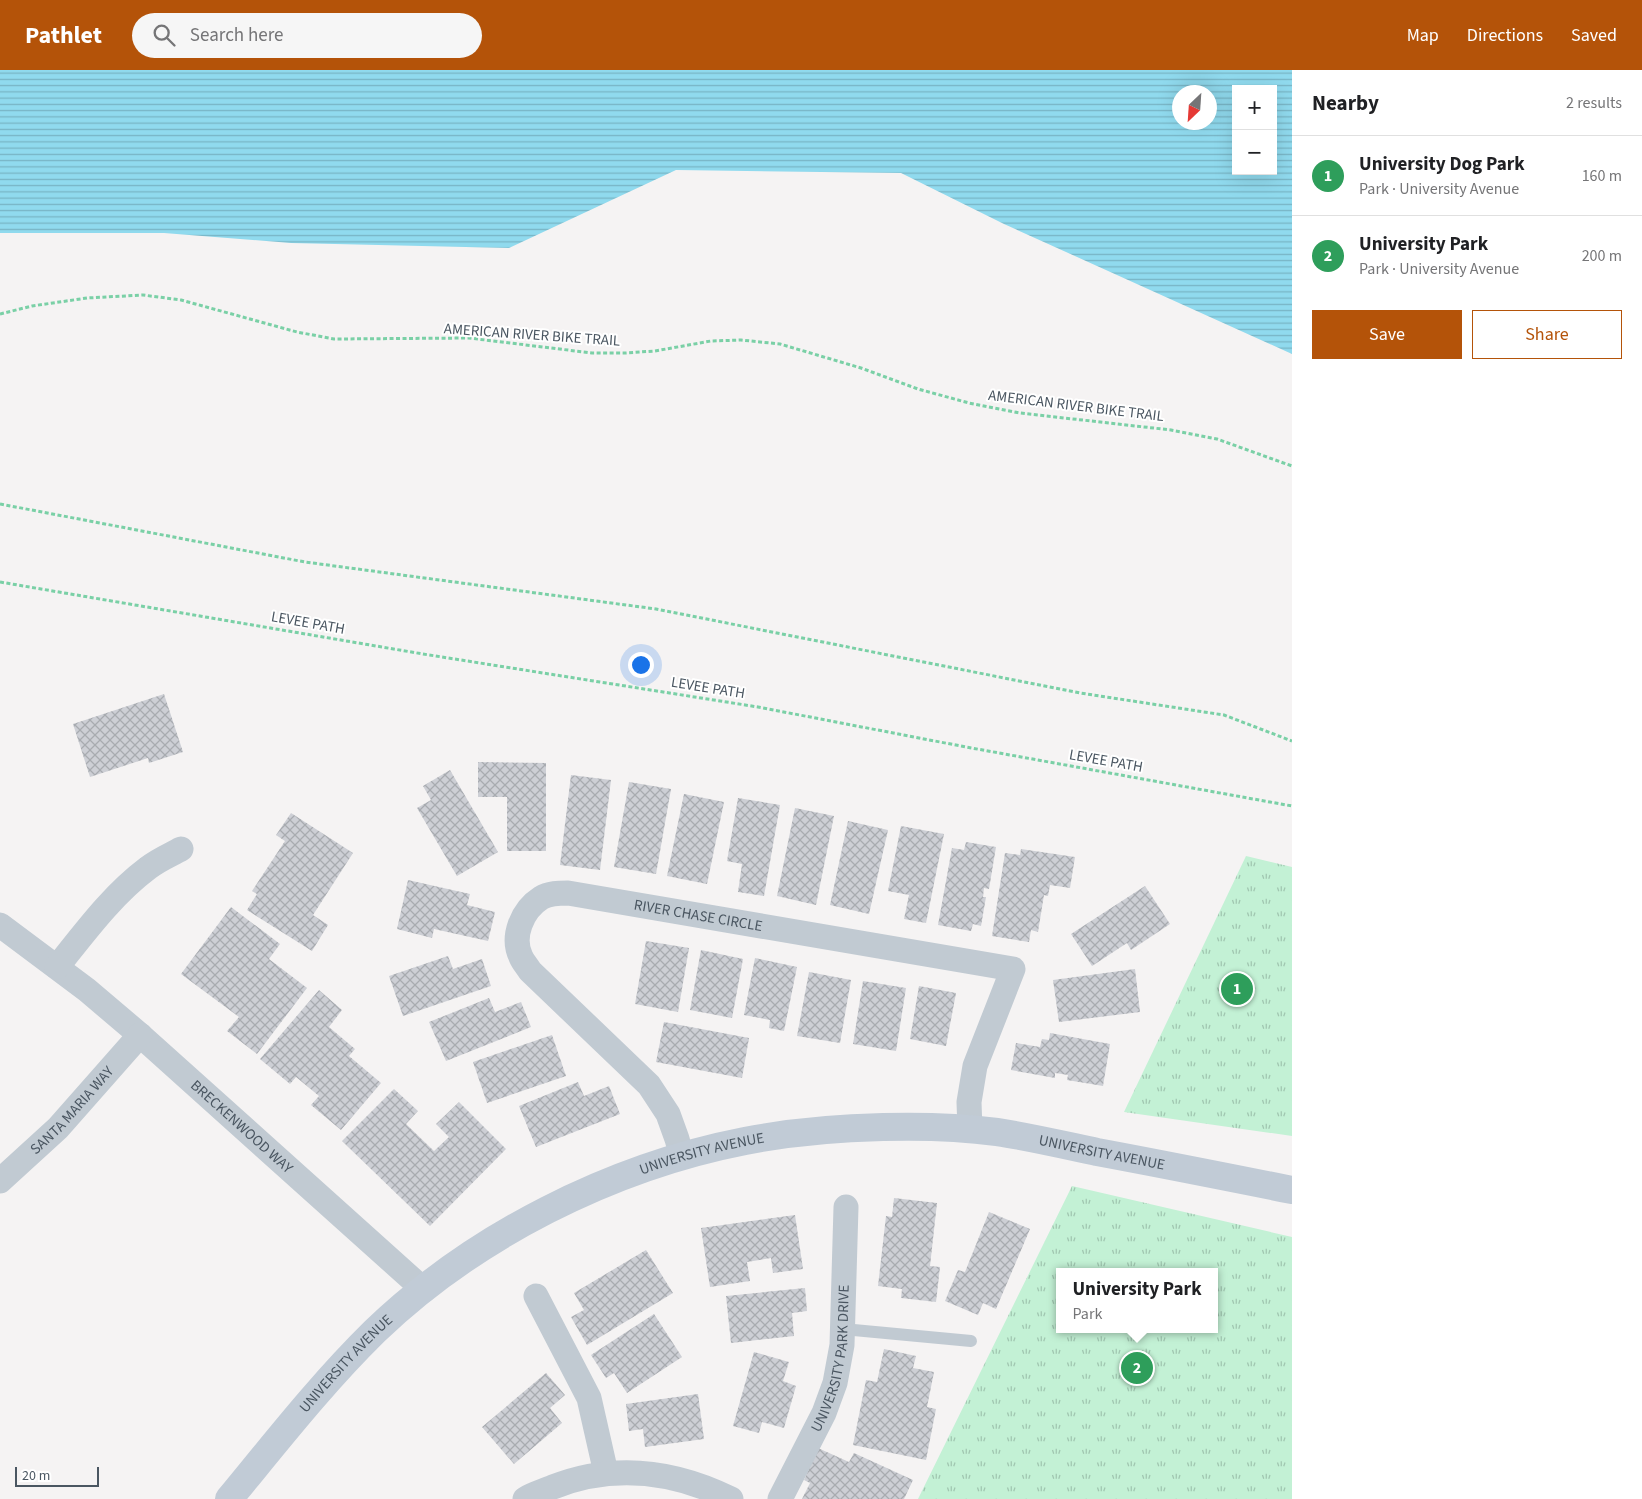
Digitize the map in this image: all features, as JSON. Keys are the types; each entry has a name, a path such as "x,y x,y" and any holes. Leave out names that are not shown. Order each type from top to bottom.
{"street":[{"path":"57,967 102,910 133,880 150,866 181,849"},
{"name":"RIVER CHASE CIRCLE","path":"682,1157 668,1114 649,1085 530,971 520,956 518,931 525,914 541,898 568,893 1013,969 975,1066 969,1102 970,1130"},
{"name":"BRECKENWOOD WAY","path":"0,925 57,967 140,1035 424,1290"},
{"name":"SANTA MARIA WAY","path":"0,1181 58,1128 140,1035"},
{"name":"UNIVERSITY AVENUE","path":"229,1499 321,1387 377,1330 424,1290 493,1242 557,1205 630,1173 682,1157 743,1141 785,1134 837,1128 917,1126 1006,1134 1292,1190"},
{"name":"UNIVERSITY PARK DRIVE","path":"780,1499 824,1413 835,1383 843,1329 846,1207"},
{"path":"536,1296 589,1398 606,1473"},
{"path":"525,1499 571,1480 606,1473 669,1476 706,1487 731,1499"}],"lane":[{"path":"843,1329 971,1341"}],"path":[{"name":"AMERICAN RIVER BIKE TRAIL","path":"0,314 32,306 87,298 143,295 181,300 297,332 334,339 469,338 592,353 656,351 711,341 741,340 780,344 861,368 918,389 969,403 1020,413 1190,433 1217,439 1292,466"},
{"path":"0,504 305,562 656,610 1080,694 1224,715 1292,741"},
{"name":"LEVEE PATH","path":"0,582 423,654 758,707 1292,806"}],"green space":[{"path":"1246,856 1292,867 1292,1136 1124,1112"},
{"path":"1072,1186 1292,1237 1292,1499 918,1499"}],"water":[{"path":"0,70 1292,70 1292,354 1004,224 901,173 676,170 509,248 291,243 164,233 0,233"}],"building":[{"path":"164,694 183,752 149,763 148,758 90,777 73,724"},
{"path":"478,762 546,763 546,851 507,851 507,797 478,797"},
{"path":"450,770 498,852 457,876 417,808 431,800 423,786"},
{"path":"571,775 611,780 600,870 560,865"},
{"path":"629,782 671,789 656,874 614,867"},
{"path":"684,794 724,802 707,884 667,876"},
{"path":"738,798 780,805 764,896 738,892 742,864 727,861"},
{"path":"795,808 834,816 816,905 777,896"},
{"path":"291,813 353,853 313,915 328,925 312,951 247,910 257,894 252,891 285,841 276,835"},
{"path":"848,821 888,830 869,914 830,905"},
{"path":"901,826 944,834 926,923 904,919 909,895 888,891"},
{"path":"966,842 996,847 989,889 984,888 983,897 986,897 981,926 973,924 971,931 938,925 952,848 964,850"},
{"path":"1021,849 1075,857 1070,888 1050,885 1048,896 1044,895 1038,932 1031,930 1029,942 992,936 1005,853 1020,855"},
{"path":"408,880 470,894 467,905 495,912 488,941 434,929 432,938 397,929"},
{"path":"1145,886 1170,924 1131,950 1127,943 1092,966 1071,934"},
{"path":"231,907 280,944 269,959 307,988 257,1054 227,1031 239,1017 181,974"},
{"path":"646,941 689,948 678,1012 635,1004"},
{"path":"701,950 743,959 732,1018 690,1010"},
{"path":"448,956 453,969 482,959 491,986 403,1016 389,976"},
{"path":"755,958 797,967 784,1031 769,1028 770,1020 744,1015"},
{"path":"1135,969 1140,1012 1059,1022 1053,980"},
{"path":"809,972 851,980 840,1043 797,1036"},
{"path":"863,981 906,988 896,1051 853,1044"},
{"path":"919,986 956,993 946,1046 910,1039"},
{"path":"319,990 342,1010 329,1027 355,1049 349,1056 381,1083 341,1130 311,1105 319,1096 296,1077 290,1084 260,1059"},
{"path":"489,998 495,1012 521,1002 531,1027 446,1061 429,1022"},
{"path":"664,1022 749,1038 742,1078 656,1062"},
{"path":"1050,1033 1110,1044 1103,1086 1067,1080 1068,1075 1055,1073 1055,1078 1011,1070 1016,1043 1040,1047 1042,1039 1049,1040"},
{"path":"552,1035 566,1076 487,1103 473,1062"},
{"path":"578,1082 584,1096 609,1086 620,1114 536,1147 519,1106"},
{"path":"394,1089 418,1111 406,1124 434,1151 449,1137 436,1124 459,1102 506,1149 430,1226 342,1141"},
{"path":"894,1198 937,1203 930,1266 940,1267 936,1302 901,1298 902,1289 878,1286 886,1216 892,1217"},
{"path":"989,1212 1030,1229 996,1309 983,1303 978,1315 945,1301 958,1270 965,1272"},
{"path":"795,1215 803,1269 773,1273 771,1258 747,1262 750,1281 710,1287 701,1228"},
{"path":"646,1250 673,1293 587,1345 571,1317 584,1310 574,1293"},
{"path":"805,1288 807,1311 792,1313 794,1336 731,1343 726,1296"},
{"path":"654,1314 682,1357 627,1393 614,1373 606,1378 591,1355"},
{"path":"884,1349 916,1356 913,1368 934,1372 927,1407 936,1409 926,1460 853,1445 866,1380 877,1382"},
{"path":"754,1352 789,1362 783,1381 796,1386 784,1428 762,1422 759,1433 733,1426"},
{"path":"546,1373 565,1395 550,1408 562,1423 514,1464 482,1427"},
{"path":"698,1394 704,1439 645,1447 643,1429 629,1431 626,1404"},
{"path":"818,1448 849,1462 854,1453 913,1480 904,1499 802,1499 810,1483 804,1480"}],"place":[{"name":"University Dog Park","path":"1237,989"},
{"name":"University Park","path":"1137,1368"}]}
